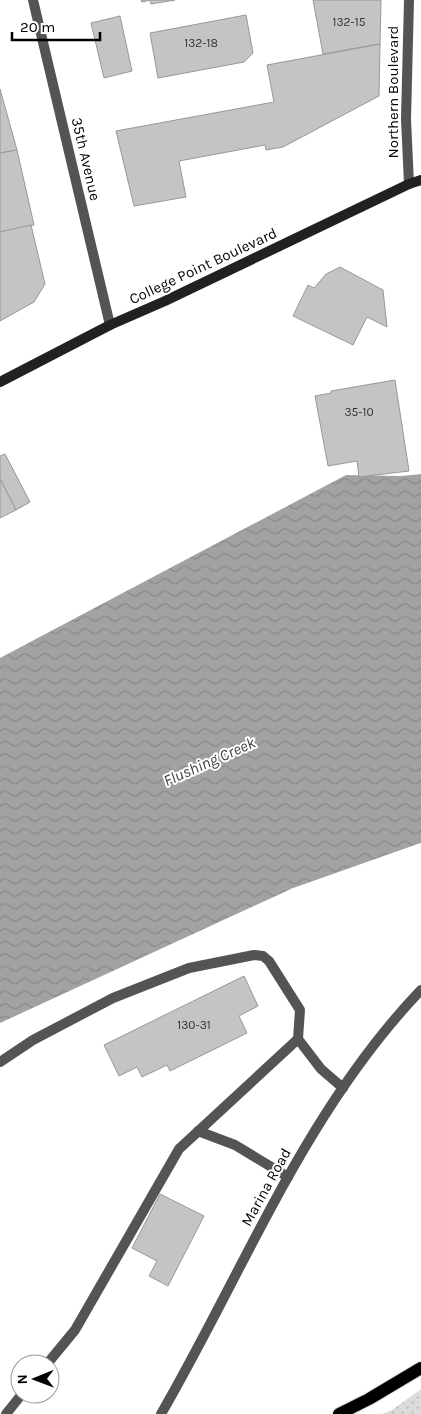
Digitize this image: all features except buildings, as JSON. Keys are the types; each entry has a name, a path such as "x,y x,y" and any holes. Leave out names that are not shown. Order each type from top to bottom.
{"main road":[{"name":"College Point Boulevard","path":"0,382 110,326 421,180"},
{"path":"339,1414 376,1395 421,1368"}],"street":[{"name":"35th Avenue","path":"33,0 110,326"},
{"name":"Northern Boulevard","path":"409,0 406,119 409,184"},
{"path":"0,1062 33,1040 113,998 189,968 254,955 263,956 269,961 300,1010 298,1039 321,1069 343,1088"},
{"name":"Marina Road","path":"161,1414 288,1177 312,1136 343,1088 375,1044 421,990"},
{"path":"55,1354 75,1330 179,1149 298,1039"},
{"path":"198,1131 235,1145 288,1177"},
{"path":"6,1414 14,1404"},
{"path":"0,1410 1,1414"}],"shaded area":[{"path":"421,1389 421,1414 382,1414 392,1410"}],"water":[{"name":"Flushing Creek","path":"421,474 421,843 291,889 0,1023 0,658 346,475 401,476"}],"pier":[{"path":"421,843 421,846 292,891 291,889"}]}
